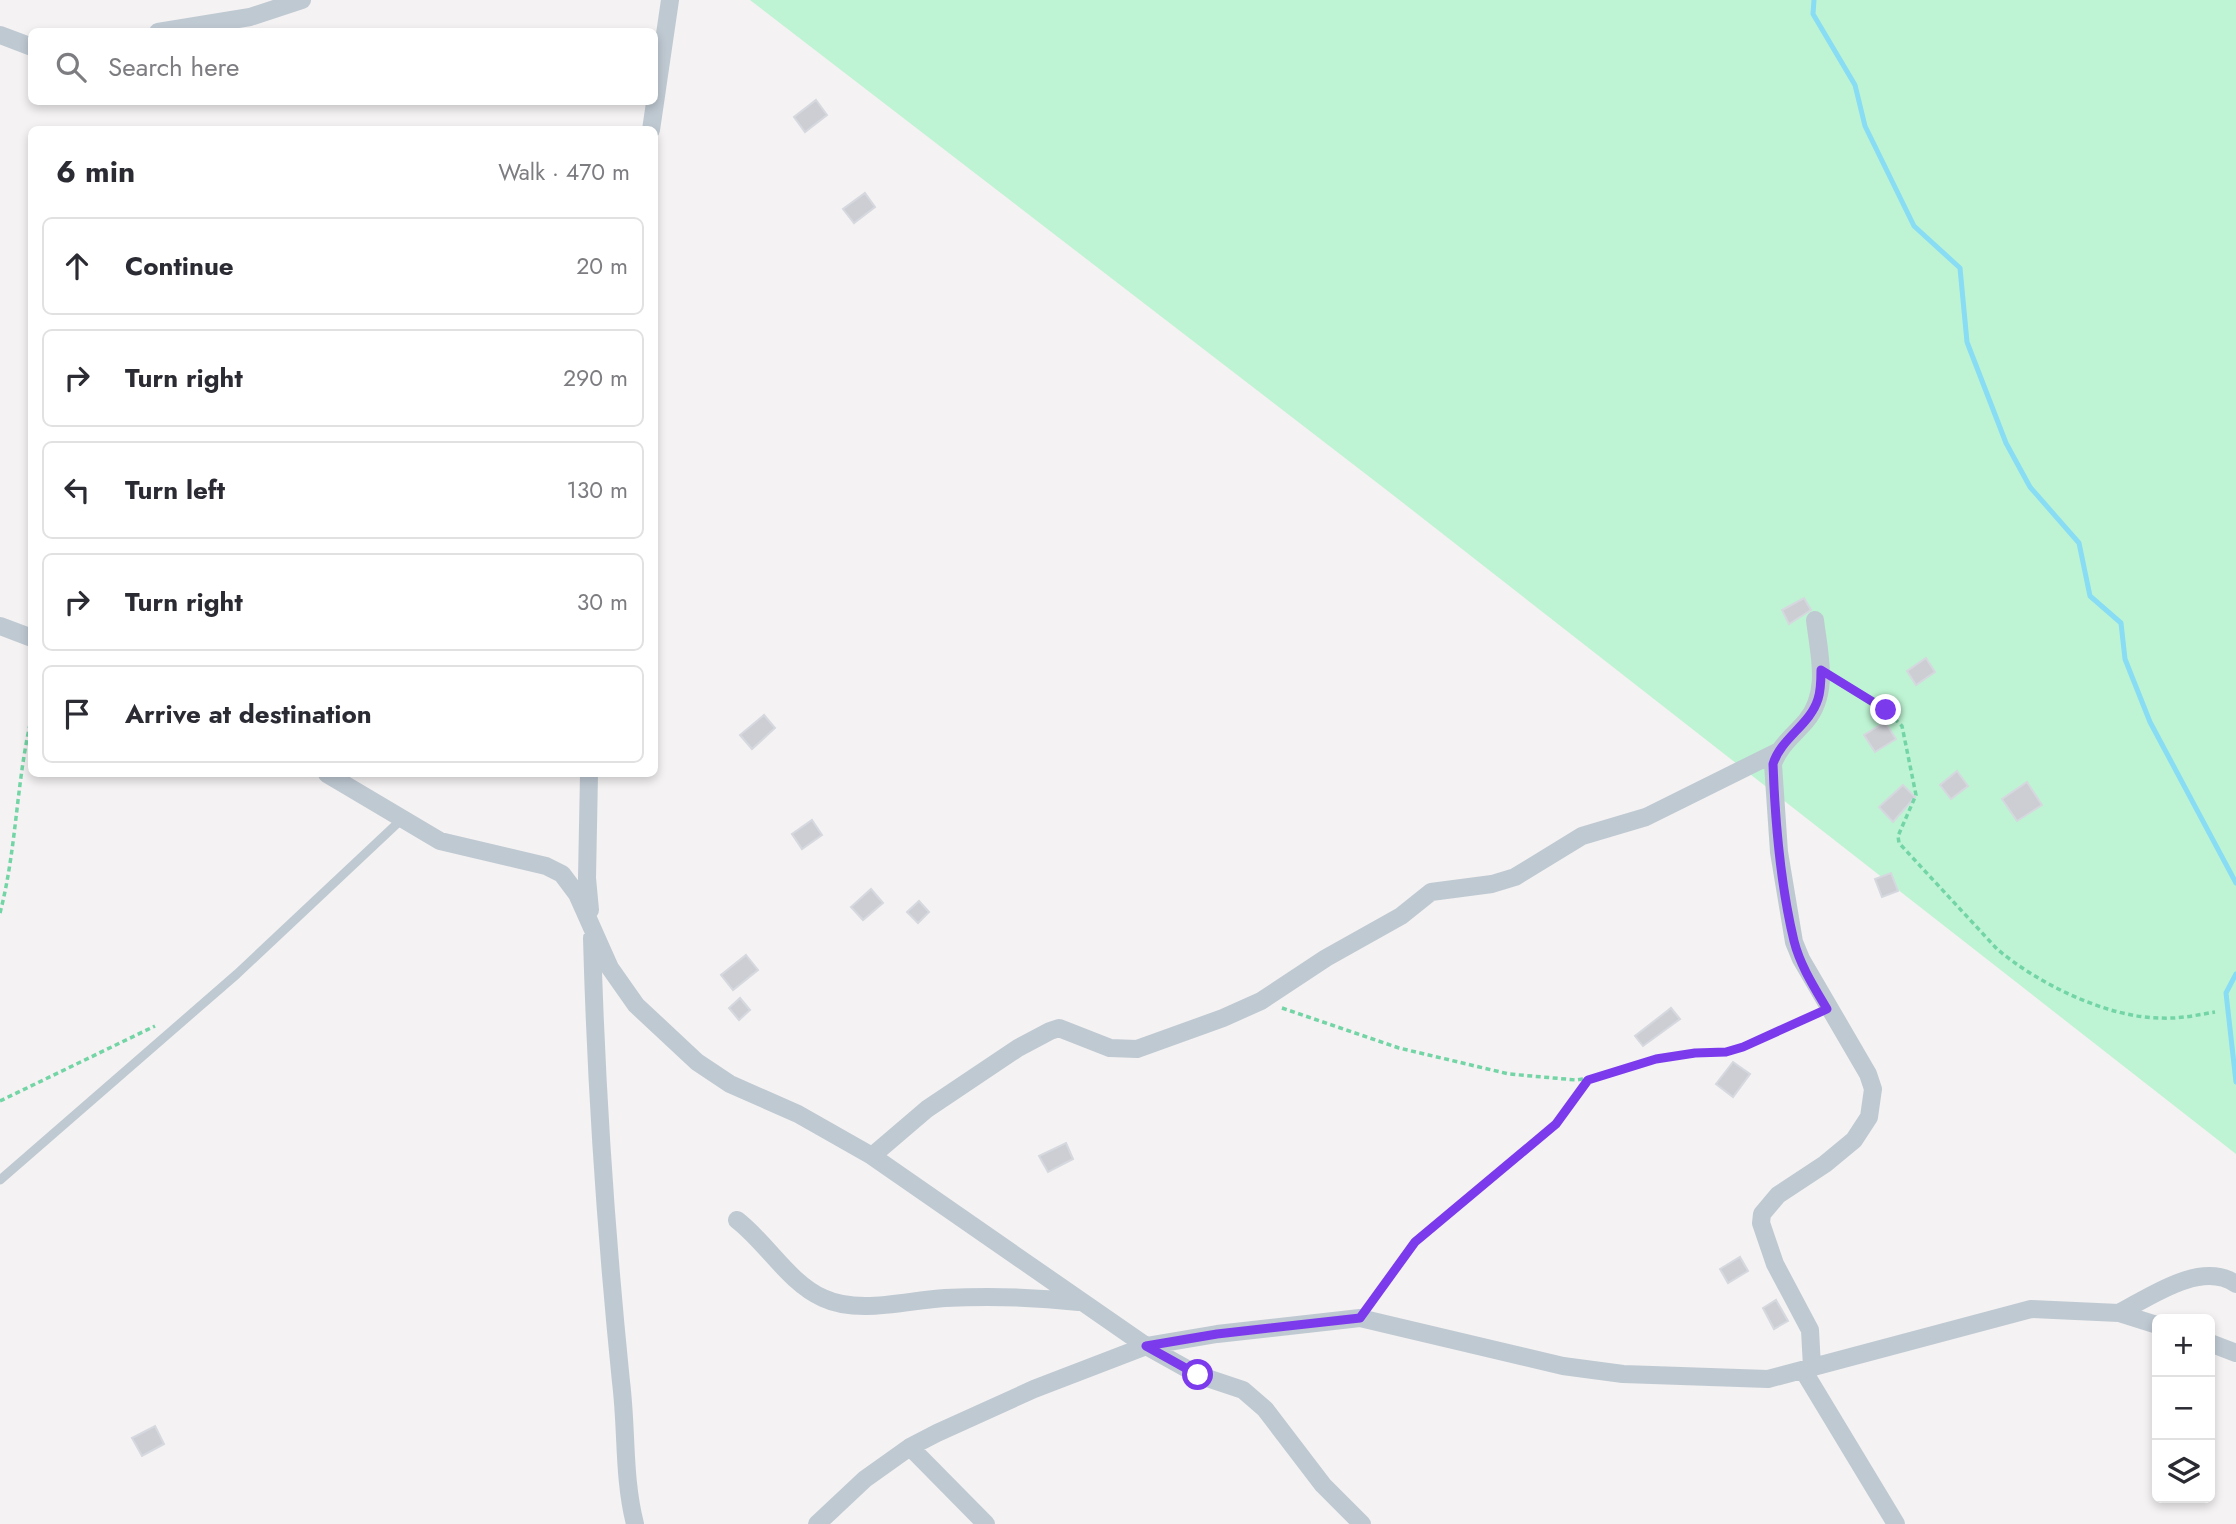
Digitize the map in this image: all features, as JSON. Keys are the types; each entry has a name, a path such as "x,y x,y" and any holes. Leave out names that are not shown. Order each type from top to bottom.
{"street":[{"path":"183,28 250,17 302,0"},
{"path":"658,82 670,0"},
{"path":"0,35 28,46"},
{"path":"652,126 655,105"},
{"path":"872,1156 927,1109 1018,1048 1050,1031 1059,1028 1110,1048 1137,1049 1261,1000 1326,958 1401,916 1431,892 1492,884 1515,877 1581,836 1646,817 1777,752 1813,711 1819,697 1821,670 1815,620"},
{"path":"0,626 28,636"},
{"path":"1777,752 1773,764 1779,852 1794,942 1812,984 1871,1081 1873,1104 1865,1128 1854,1140 1825,1164 1778,1195 1767,1205 1761,1223 1775,1264 1810,1330 1807,1368 1896,1524"},
{"path":"332,777 440,841 554,869 577,894 610,968 636,1005 697,1062 730,1084 798,1114 872,1156 1146,1346 1198,1375 1243,1390 1253,1397 1322,1485 1362,1524"},
{"path":"589,777 587,878 592,928 596,1080 606,1236 623,1394 628,1482 635,1524"},
{"path":"737,1220 758,1237 804,1287 825,1299 850,1305 945,1298 1040,1298 1082,1303"},
{"path":"2119,1313 2190,1279 2225,1276 2236,1284"},
{"path":"817,1524 865,1479 910,1447 1034,1389 1146,1346 1217,1334 1360,1318 1494,1352 1623,1374 1768,1379 2031,1310 2119,1313 2152,1323"},
{"path":"2215,1345 2236,1353"},
{"path":"910,1447 986,1524"}],"lane":[{"path":"0,1180 237,974 402,819"}],"path":[{"path":"1821,670 1886,710 1902,726 1916,795 1898,836 1899,843 1997,949 2014,963 2056,988 2129,1014 2171,1018 2215,1012"},
{"path":"0,913 19,812 21,757 28,731"},
{"path":"1261,1000 1399,1048 1508,1074 1543,1079 1588,1080 1656,1059 1726,1052 1743,1047 1827,1009"},
{"path":"0,1101 159,1024"},
{"path":"1360,1318 1415,1242 1556,1124 1588,1080"}],"green space":[{"path":"750,0 2236,0 2236,1154 1393,495"}],"building":[{"path":"816,100 827,115 805,132 794,117"},
{"path":"865,193 875,207 854,223 843,209"},
{"path":"1804,598 1811,610 1789,624 1782,610"},
{"path":"1926,658 1935,672 1916,685 1907,671"},
{"path":"764,715 775,728 752,749 740,735"},
{"path":"1885,722 1896,739 1875,752 1864,735"},
{"path":"1957,771 1968,786 1951,799 1940,785"},
{"path":"2027,782 2042,805 2017,821 2002,799"},
{"path":"1903,785 1915,797 1893,822 1879,807"},
{"path":"812,820 822,835 802,849 792,834"},
{"path":"1891,873 1898,891 1882,897 1875,879"},
{"path":"871,889 883,903 863,920 851,907"},
{"path":"919,901 929,912 918,923 907,912"},
{"path":"746,955 758,970 733,990 721,975"},
{"path":"740,998 750,1010 739,1020 729,1008"},
{"path":"1671,1008 1680,1019 1643,1046 1635,1036"},
{"path":"1733,1062 1750,1074 1733,1097 1716,1084"},
{"path":"1066,1143 1073,1159 1048,1172 1039,1156"},
{"path":"1740,1257 1748,1271 1728,1283 1720,1269"},
{"path":"1776,1300 1788,1321 1774,1329 1763,1308"},
{"path":"155,1426 164,1444 142,1456 132,1438"}],"waterway":[{"path":"1814,0 1813,14 1855,85 1865,126 1914,226 1960,268 1967,342 2006,443 2030,487 2079,543 2090,596 2121,623 2125,659 2150,722 2236,883"},
{"path":"2236,974 2226,993 2236,1082"}],"route":[{"path":"1198,1375 1146,1346 1217,1334 1360,1318 1415,1242 1556,1124 1588,1080 1656,1059 1726,1052 1743,1047 1827,1009 1812,984 1794,942 1779,852 1773,764 1777,752 1813,711 1819,697 1821,670 1886,710"}]}
